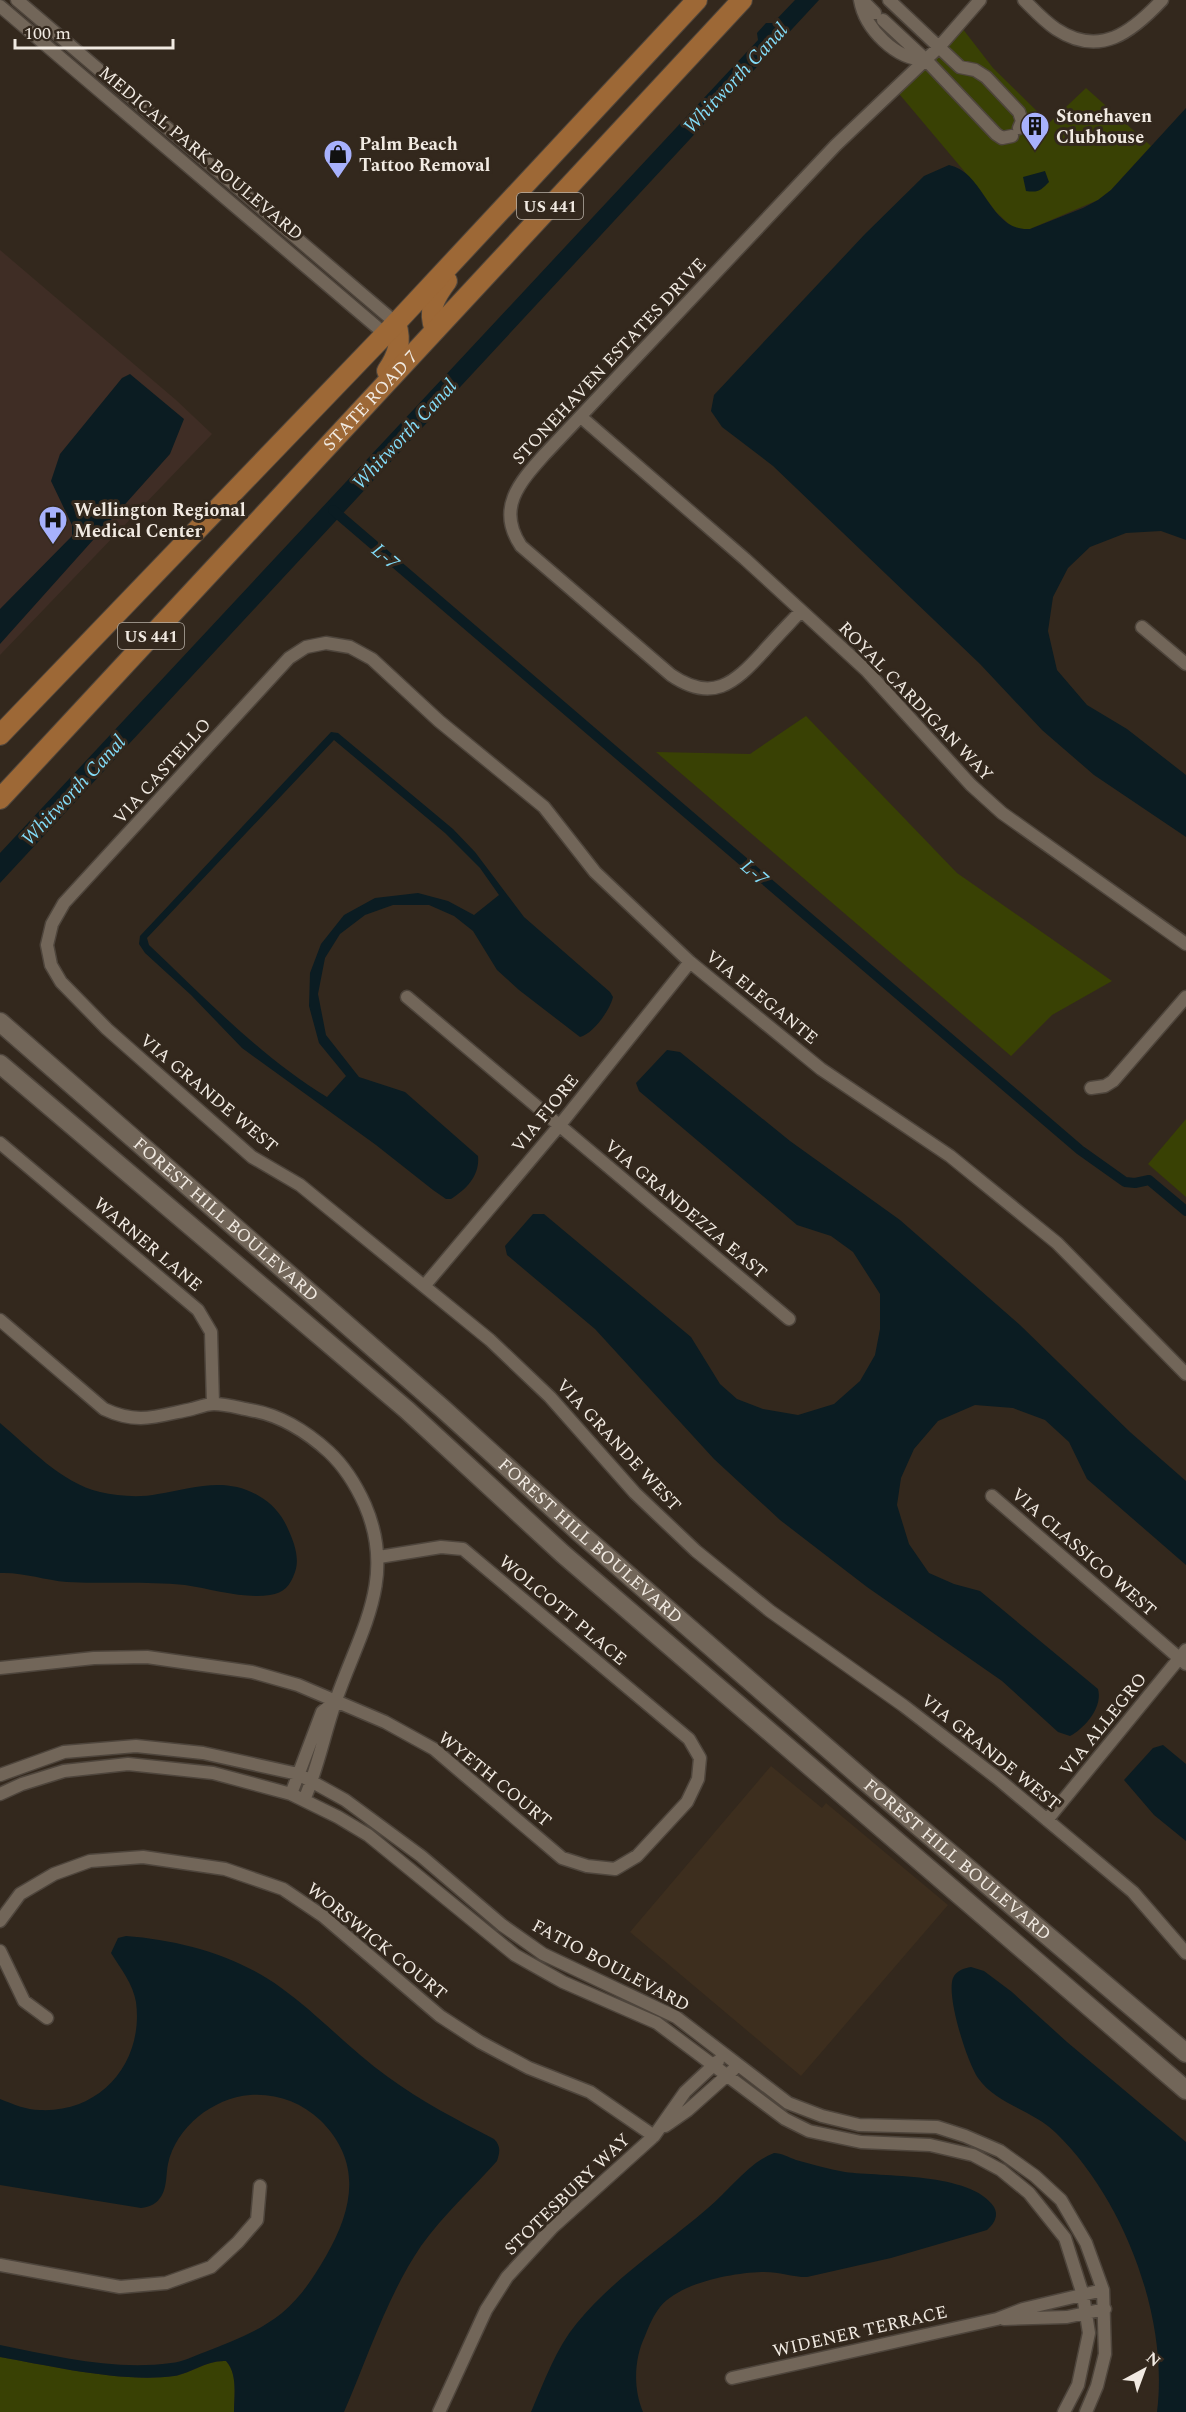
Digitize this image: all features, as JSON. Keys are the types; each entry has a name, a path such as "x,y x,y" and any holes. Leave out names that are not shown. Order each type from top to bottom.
{"main road":[{"name":"STATE ROAD 7","path":"0,735 390,329 697,0"},
{"path":"721,23 736,0"},
{"name":"STATE ROAD 7","path":"0,800 742,0"},
{"path":"435,330 431,319 431,308 437,294 493,218"},
{"path":"357,413 395,360 399,345 390,329"},
{"name":"FOREST HILL BOULEVARD","path":"0,1022 415,1384 607,1556 865,1780 1186,2053"},
{"name":"FOREST HILL BOULEVARD","path":"0,1064 407,1410 563,1554 1186,2090"}],"street":[{"name":"MEDICAL PARK BOULEVARD","path":"17,0 332,269 390,329"},
{"path":"861,0 926,60 996,134 1002,138 1015,132 1022,121 1019,112 986,77 975,70 960,68 889,0"},
{"path":"861,0 862,11 869,25 886,41 906,58 926,60"},
{"name":"STONEHAVEN ESTATES DRIVE","path":"801,611 737,679 715,688 691,686 670,675 521,546 515,537 509,518 513,497 526,476 836,145 939,47 980,0"},
{"path":"1024,0 1054,28 1072,37 1092,40 1118,36 1130,31 1162,0"},
{"name":"MEDICAL PARK BOULEVARD","path":"0,6 323,280 390,329"},
{"path":"886,41 908,18"},
{"path":"946,81 960,68"},
{"path":"323,280 332,269"},
{"name":"ROYAL CARDIGAN WAY","path":"581,417 745,559 866,670 971,786 1002,813 1186,944"},
{"path":"1142,627 1186,664"},
{"name":"VIA CASTELLO","path":"47,945 52,924 64,903 281,666 306,647 326,643"},
{"name":"VIA ELEGANTE","path":"326,643 350,647 372,659 439,722 544,807 595,872 690,962 821,1069 950,1156 1057,1243 1186,1374"},
{"name":"VIA GRANDE WEST","path":"47,945 51,965 61,982 107,1029 252,1157 300,1185 490,1340 550,1397 636,1493 696,1551 770,1611 904,1706 1047,1820 1132,1892 1186,1953"},
{"name":"VIA FIORE","path":"425,1285 559,1126 690,962"},
{"name":"VIA GRANDEZZA EAST","path":"407,997 789,1318"},
{"path":"1091,1088 1105,1086 1113,1081 1186,997"},
{"name":"WARNER LANE","path":"0,1143 198,1310 211,1332 213,1404"},
{"path":"0,1320 104,1409 122,1418 141,1419 213,1404 254,1410 286,1421 314,1439 339,1461 358,1490 373,1525 379,1557 375,1592 366,1625 336,1701 312,1782 304,1800"},
{"name":"VIA CLASSICO WEST","path":"992,1496 1184,1657"},
{"name":"WOLCOTT PLACE","path":"379,1557 441,1547 463,1549 689,1739 700,1758"},
{"name":"WYETH COURT","path":"0,1668 94,1658 147,1657 252,1672 298,1685 385,1722 434,1749 562,1858 587,1866 615,1869 637,1856 687,1802 698,1779 700,1758"},
{"name":"VIA ALLEGRO","path":"1047,1820 1184,1657"},
{"path":"291,1794 322,1712 336,1701"},
{"name":"FATIO BOULEVARD","path":"0,1774 64,1752 136,1746 203,1753 298,1774 345,1800 421,1856 502,1925 543,1954 676,2017 788,2103 822,2116 859,2125 937,2127 1000,2151 1035,2176 1061,2200 1086,2243 1103,2290 1106,2354 1097,2386 1086,2412"},
{"name":"FATIO BOULEVARD","path":"0,1794 22,1784 64,1771 128,1764 167,1766 213,1773 291,1794 368,1835 515,1955 563,1982 657,2023 785,2119 809,2131 861,2142 930,2145 973,2155 1001,2170 1029,2193 1065,2238 1083,2295 1089,2333 1078,2385 1064,2412"},
{"name":"WORSWICK COURT","path":"0,1921 20,1894 54,1874 90,1861 143,1857 225,1869 283,1889 323,1916 440,2016 480,2042 529,2068 590,2092 655,2134"},
{"path":"0,1951 24,2001 47,2018"},
{"name":"STOTESBURY WAY","path":"655,2134 685,2092 725,2054"},
{"name":"STOTESBURY WAY","path":"439,2412 486,2310 507,2277 553,2227 655,2134 688,2110 738,2064"},
{"path":"0,2265 120,2287 166,2283 211,2267 238,2242 257,2220 260,2186"},
{"name":"WIDENER TERRACE","path":"732,2378 997,2319 1023,2309 1103,2290"},
{"name":"WIDENER TERRACE","path":"997,2319 1067,2317 1105,2309"}],"shaded area":[{"name":"Wellington Regional Medical Center","path":"0,250 176,400 212,434 0,655"},
{"path":"771,1766 822,1808 826,1803 948,1905 801,2076 630,1932"}],"green space":[{"path":"959,24 993,68 1049,123 1086,88 1151,146 1111,190 1098,200 1030,229 1018,229 1011,226 996,212 895,89"},
{"path":"806,716 957,873 1112,981 1052,1015 1011,1056 656,752 750,754"},
{"path":"1186,1119 1186,1197 1148,1164"},
{"path":"0,2357 87,2372 154,2378 174,2376 212,2362 226,2361 234,2378 234,2412 0,2412"}],"water":[{"name":"Whitworth Canal","path":"795,0 819,0 0,883 0,853 758,40 757,33 766,23 773,23"},
{"path":"1186,108 1186,540 1161,531 1126,533 1090,547 1068,568 1053,597 1048,631 1057,670 1087,705 1127,729 1186,775 1186,837 1094,775 1042,730 980,664 773,466 722,427 711,411 714,395 865,234 924,176 949,165 961,170 971,178 1005,221 1016,227 1030,229 1083,208 1111,190"},
{"path":"1045,171 1049,182 1034,192 1026,191 1023,177"},
{"path":"130,374 184,419 170,454 0,644 0,609 72,536 72,525 51,481 60,454 122,378"},
{"path":"331,732 338,733 453,829 475,852 524,917 613,997 600,1021 580,1037 497,970 473,931 454,916 429,905 393,905 365,915 340,934 325,958 318,994 326,1035 359,1077 405,1092 478,1156 477,1169 471,1181 457,1195 446,1199 242,1048 191,995 145,953 139,944 140,936","holes":["334,740 445,833 480,868 499,895 474,915 448,901 418,893 375,898 344,915 321,944 310,973 309,1006 319,1043 346,1076 327,1097 302,1081 256,1045 149,945 147,938"]},
{"path":"667,1050 680,1052 790,1141 900,1220 1020,1325 1130,1432 1186,1481 1186,1565 1087,1479 1069,1442 1045,1420 1013,1408 975,1405 938,1421 914,1449 901,1478 897,1505 909,1544 929,1573 954,1584 980,1591 1098,1689 1098,1703 1092,1716 1070,1736 1058,1732 1002,1681 867,1587 780,1520 714,1459 595,1329 507,1255 505,1246 533,1214 544,1214 691,1337 720,1384 737,1399 763,1409 798,1415 834,1404 860,1381 875,1355 880,1329 880,1294 853,1252 831,1236 797,1225 639,1091 636,1083"},
{"path":"0,1423 59,1473 100,1492 143,1496 222,1485 234,1486 259,1496 280,1514 292,1539 297,1561 291,1581 283,1591 275,1594 249,1596 185,1585 67,1582 0,1573"},
{"path":"1163,1745 1186,1764 1186,1841 1154,1815 1124,1780 1153,1748"},
{"path":"126,1936 186,1945 226,1958 263,1976 308,2009 388,2077 426,2102 494,2139 498,2144 497,2161 438,2224 409,2265 388,2306 344,2412 234,2412 234,2379 226,2361 212,2362 174,2376 154,2378 87,2372 0,2357 0,2345 107,2364 150,2365 179,2361 225,2344 264,2326 295,2300 321,2264 342,2221 349,2186 348,2169 343,2152 334,2136 305,2108 279,2097 260,2095 236,2097 210,2108 198,2117 179,2138 172,2151 162,2195 156,2203 147,2207 141,2208 0,2185 0,2099 30,2109 62,2109 82,2103 99,2093 114,2080 125,2063 133,2045 137,2024 136,2002 129,1983 111,1953 118,1938"},
{"path":"971,1967 984,1971 1012,1992 1067,2042 1186,2142 1186,2412 1157,2412 1159,2376 1156,2338 1148,2300 1121,2225 1102,2191 1080,2160 1056,2133 1037,2118 995,2095 973,2070 963,2044 952,1999 953,1978 956,1973"},
{"path":"774,2153 845,2172 925,2178 966,2187 983,2196 994,2207 995,2220 987,2230 891,2258 807,2277 767,2272 749,2273 721,2277 693,2286 669,2299 660,2307 641,2345 636,2383 643,2412 531,2412 563,2343 591,2307 623,2277 716,2201 747,2170"}],"waterway":[{"name":"L-7","path":"333,510 1080,1150 1125,1182 1135,1183 1149,1180 1186,1211"}],"place":[{"name":"Stonehaven Clubhouse","path":"1035,152"},
{"name":"Palm Beach Tattoo Removal","path":"338,180"},
{"name":"Wellington Regional Medical Center","path":"53,546"}]}
